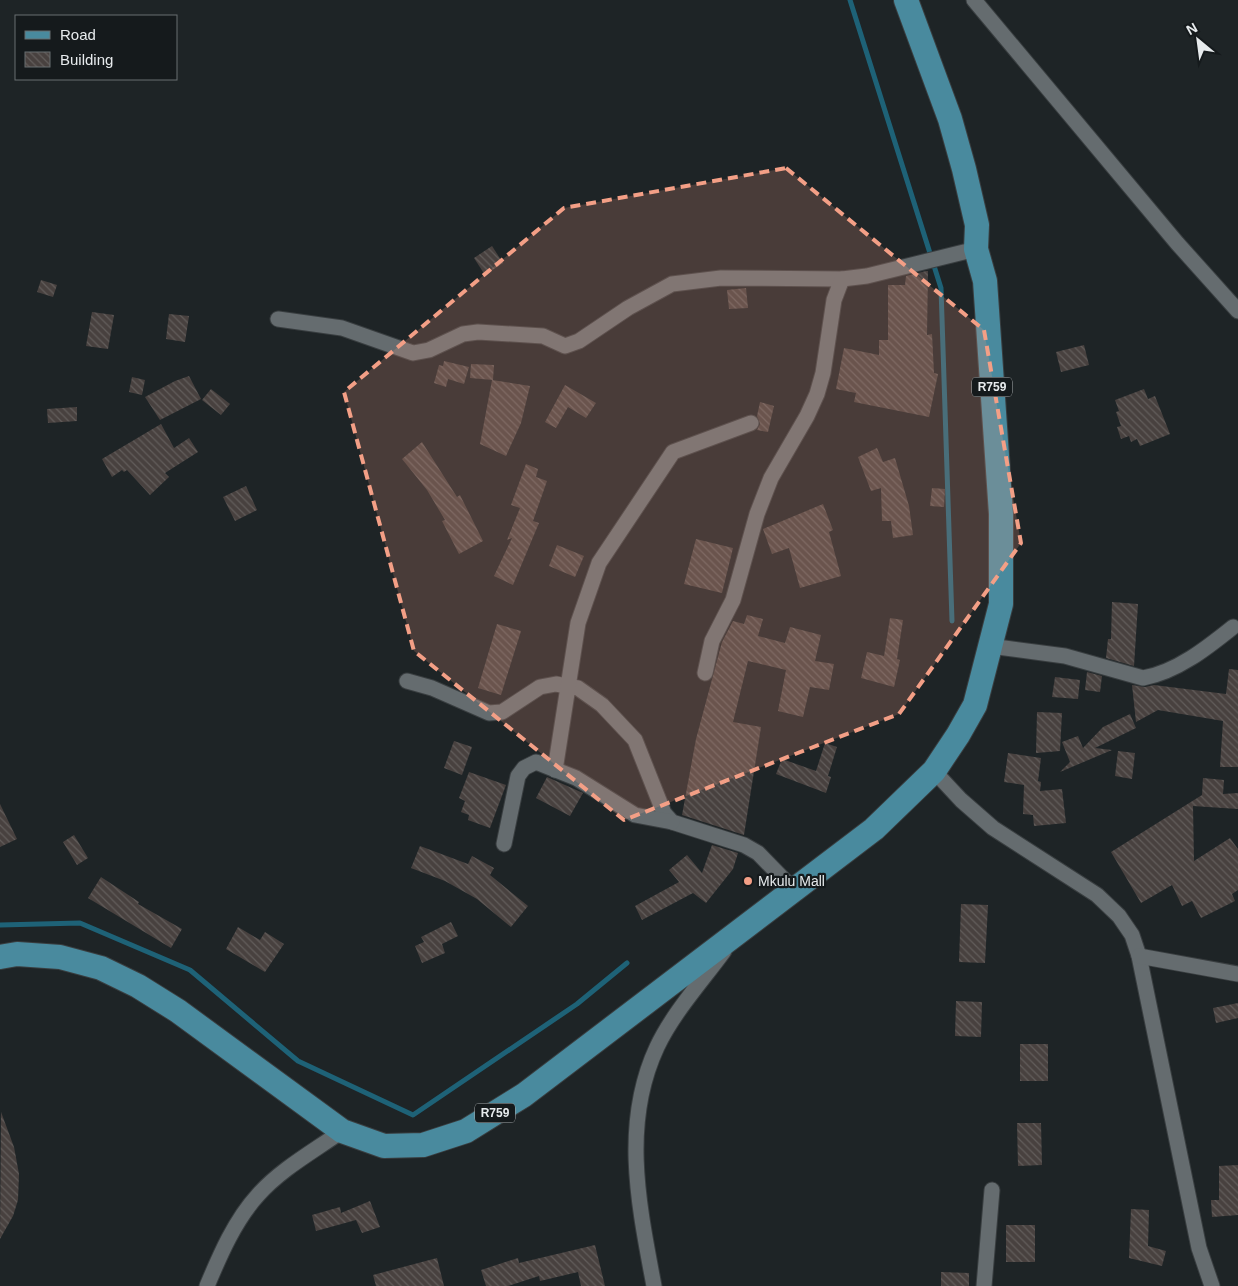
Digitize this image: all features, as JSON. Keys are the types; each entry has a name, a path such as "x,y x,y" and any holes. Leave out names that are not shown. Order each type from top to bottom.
{"main road":[{"name":"R759","path":"0,956 17,954 60,957 101,968 138,986 178,1011 342,1131 384,1146 423,1145 466,1131 524,1095 615,1023 874,829 934,770 958,735 974,705 1001,604 1001,514 985,281 976,249 977,225 960,152 950,119 906,0"}],"street":[{"path":"974,0 1177,243 1238,311"},
{"path":"278,319 342,328 413,353 429,350 463,334 478,332 543,336 565,346 578,341 628,308 672,284 721,278 842,279 867,276 976,249"},
{"path":"705,673 712,640 733,600 757,514 771,478 807,416 817,394 823,373 834,300 842,279"},
{"path":"556,770 567,686 578,623 599,563 667,459 679,449 751,423"},
{"path":"990,646 1065,656 1143,678 1153,677 1204,650 1233,627"},
{"path":"407,681 432,688 488,713 502,712 540,687 556,684 588,694 623,726 635,740 664,812 672,822"},
{"path":"504,844 518,776 524,768 536,762 576,778 635,815 672,822 744,845 758,853 794,890"},
{"path":"934,770 961,800 993,828 1097,895 1114,910 1132,935 1139,956 1199,1248 1212,1286"},
{"path":"654,1286 635,1167 635,1130 641,1093 657,1047 682,1007 737,933"},
{"path":"1139,956 1238,974"},
{"path":"208,1286 221,1254 242,1217 258,1194 342,1131"},
{"path":"984,1286 992,1190"}],"highlighted area":[{"path":"786,168 984,330 1021,543 899,714 624,820 414,651 344,392 564,208"}],"building":[{"path":"492,246 503,263 485,275 474,258"},
{"path":"928,271 927,335 932,334 934,373 938,374 929,417 854,402 856,393 836,389 844,348 879,355 879,340 888,340 888,285 905,285 906,276"},
{"path":"41,280 57,285 53,297 37,292"},
{"path":"746,288 748,308 729,309 727,290"},
{"path":"92,312 114,315 108,349 86,346"},
{"path":"169,314 189,316 185,342 166,339"},
{"path":"1084,345 1089,365 1061,372 1056,352"},
{"path":"444,361 469,367 464,384 448,379 446,387 434,383 439,365 443,366"},
{"path":"471,364 494,365 493,380 470,378"},
{"path":"189,376 201,399 160,420 145,397 175,381"},
{"path":"132,377 145,380 142,395 129,392"},
{"path":"492,380 530,386 521,423 506,456 480,444"},
{"path":"565,385 596,403 586,418 568,407 556,428 545,422"},
{"path":"211,389 230,404 221,415 202,400"},
{"path":"1144,389 1148,399 1155,396 1170,434 1140,446 1137,439 1131,442 1129,436 1121,439 1117,427 1121,426 1116,412 1119,411 1115,400"},
{"path":"760,402 774,406 768,432 757,430 760,424 757,416"},
{"path":"77,407 77,421 48,423 47,409"},
{"path":"161,424 174,448 189,438 198,452 165,473 169,477 150,495 127,470 124,472 122,470 112,477 102,459"},
{"path":"422,442 457,497 460,495 483,541 459,554 442,521 445,520 427,490 402,459"},
{"path":"877,448 883,462 895,458 909,506 913,535 893,538 891,521 882,521 881,488 871,491 858,457"},
{"path":"526,464 538,469 536,477 547,481 533,521 539,523 513,585 494,576 512,538 507,540 520,508 511,505"},
{"path":"246,486 257,510 235,521 223,497"},
{"path":"932,488 945,489 944,507 930,506"},
{"path":"823,504 833,530 829,532 841,576 800,588 789,548 772,554 763,529"},
{"path":"696,539 733,548 722,593 684,584"},
{"path":"557,545 584,556 575,577 549,566"},
{"path":"1112,602 1138,604 1134,666 1106,658 1108,639 1111,639"},
{"path":"747,615 763,619 758,636 785,643 790,627 821,635 815,661 834,664 829,690 810,687 803,717 778,711 786,670 748,661 733,722 761,727 744,835 682,815 696,739 722,642 733,621 744,624"},
{"path":"890,618 903,620 897,659 900,660 894,687 861,678 867,652 884,656"},
{"path":"497,624 521,631 501,695 478,688"},
{"path":"1229,669 1238,670 1238,767 1220,767 1223,721 1158,710 1136,722 1132,685 1145,687 1154,685 1226,694"},
{"path":"1087,672 1102,676 1100,692 1085,690"},
{"path":"1055,677 1080,680 1078,699 1052,697"},
{"path":"1037,712 1062,713 1060,751 1036,753"},
{"path":"1130,714 1136,728 1095,748 1112,750 1060,772 1070,762 1062,742 1078,736 1083,748 1103,727"},
{"path":"454,741 472,747 462,775 444,768"},
{"path":"825,743 837,747 828,776 831,777 826,793 776,774 782,759 816,771"},
{"path":"1118,751 1135,753 1132,779 1115,776"},
{"path":"1008,753 1041,758 1038,781 1041,782 1040,791 1062,789 1066,823 1034,826 1033,815 1023,814 1024,785 1004,782"},
{"path":"469,772 506,785 490,828 468,820 469,815 461,812 465,801 459,798"},
{"path":"547,777 583,793 570,816 536,798"},
{"path":"1203,778 1224,780 1223,794 1238,793 1238,809 1193,806 1194,861 1230,838 1238,849 1238,890 1232,894 1235,901 1201,918 1192,901 1182,906 1172,885 1141,903 1111,852 1202,795"},
{"path":"0,804 17,839 0,847"},
{"path":"74,835 88,858 77,865 63,842"},
{"path":"712,845 738,853 733,869 706,903 693,893 642,920 635,906 679,882 669,870 687,855 702,873"},
{"path":"420,846 468,864 472,856 494,868 490,875 528,906 511,927 477,899 445,881 411,868"},
{"path":"101,877 139,902 138,904 182,929 171,948 88,898"},
{"path":"961,904 988,905 985,963 959,962"},
{"path":"451,922 458,936 442,944 445,953 422,963 415,946 424,942 421,937"},
{"path":"238,927 260,940 265,932 284,944 265,972 226,949"},
{"path":"956,1001 982,1002 981,1037 955,1036"},
{"path":"1238,1003 1238,1018 1216,1023 1213,1008"},
{"path":"1020,1044 1048,1044 1048,1081 1020,1081"},
{"path":"1,1112 14,1147 19,1174 18,1200 13,1216 0,1239"},
{"path":"1017,1123 1041,1123 1042,1165 1018,1166"},
{"path":"1238,1165 1238,1215 1212,1217 1211,1200 1219,1200 1219,1166"},
{"path":"370,1201 380,1227 362,1233 356,1220 316,1231 312,1215 340,1207 341,1213"},
{"path":"1131,1209 1149,1210 1148,1246 1166,1251 1162,1266 1129,1258"},
{"path":"1006,1225 1035,1225 1035,1262 1006,1262"},
{"path":"595,1245 605,1286 581,1286 578,1272 540,1281 539,1276 508,1286 486,1286 481,1270 518,1258 519,1263"},
{"path":"437,1258 444,1286 376,1286 373,1275"},
{"path":"941,1272 969,1273 969,1286 941,1286"}],"waterway":[{"path":"850,0 941,288 952,621"},
{"path":"0,925 80,923 190,970 298,1061 413,1115 577,1004 627,963"}],"place":[{"name":"Mkulu Mall","path":"748,881"}]}
